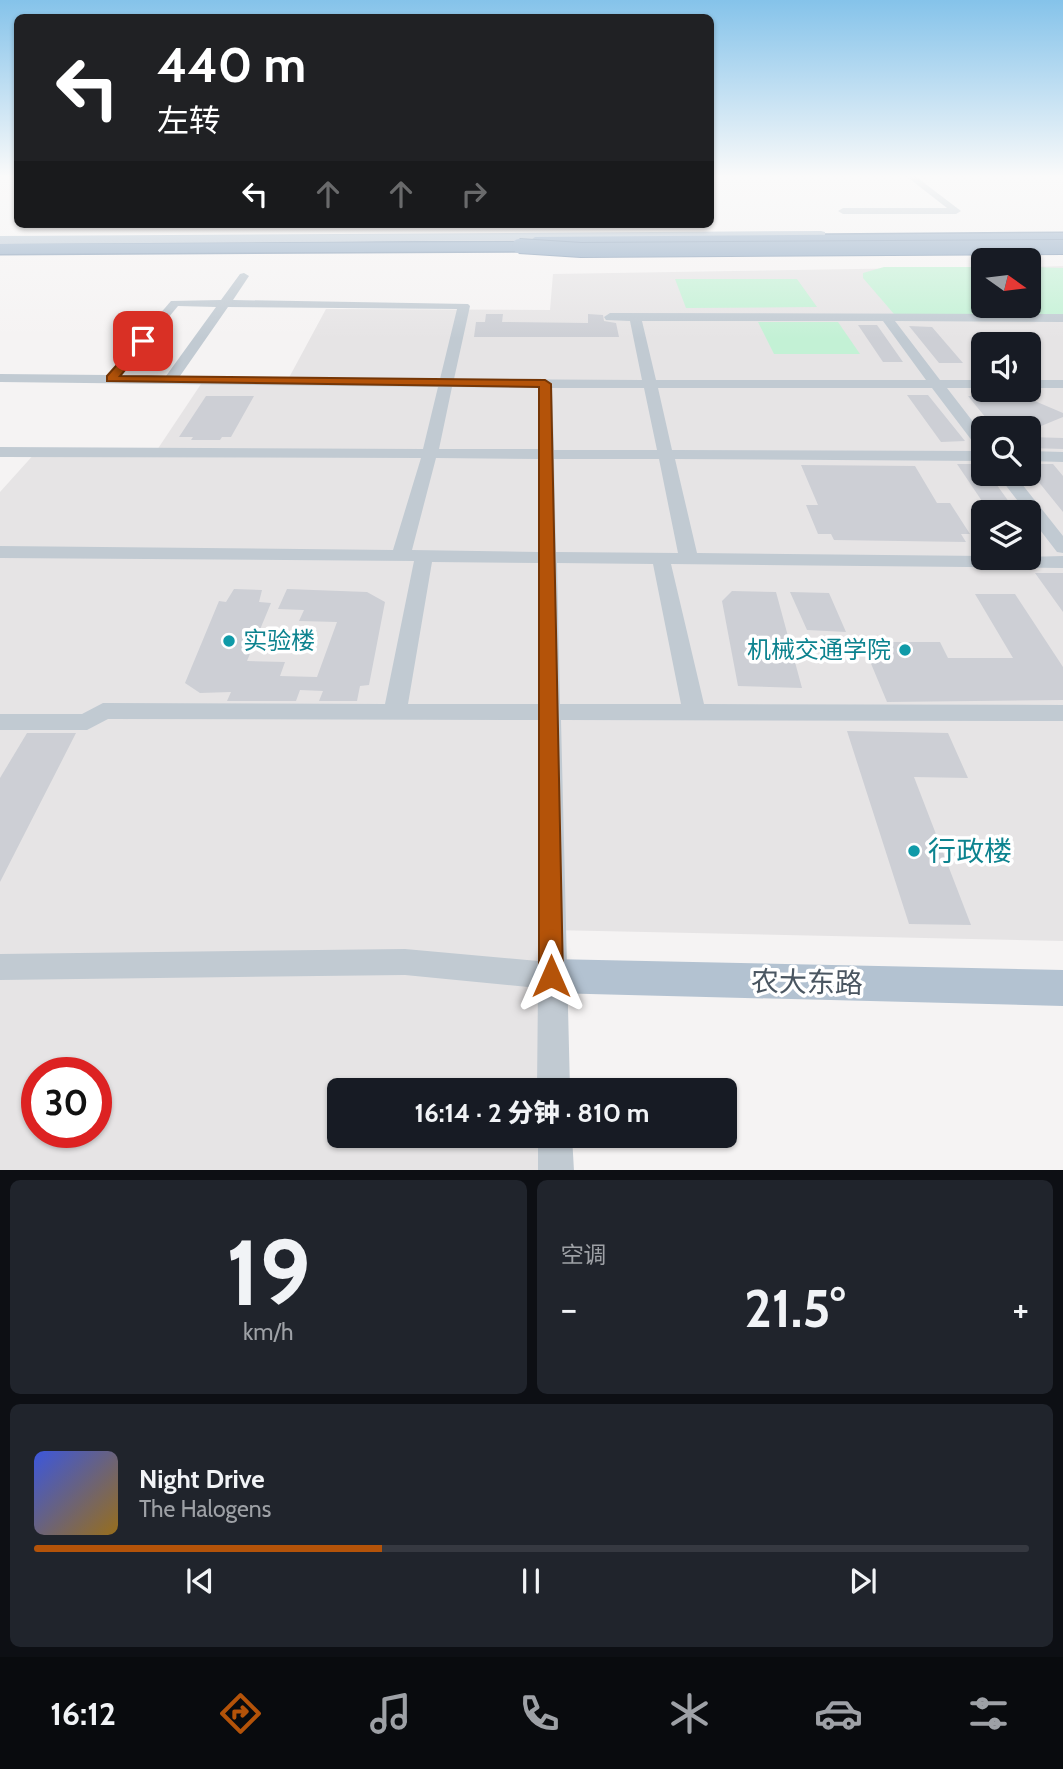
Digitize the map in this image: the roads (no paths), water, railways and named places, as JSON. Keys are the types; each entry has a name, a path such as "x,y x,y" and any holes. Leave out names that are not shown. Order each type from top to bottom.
{"highway":[{"path":"0,245 1063,242"},
{"path":"0,245 519,246 581,250 1063,242"}],"main road":[{"path":"0,245 795,250 1063,242"},
{"name":"农大东路","path":"551,976 1063,988"}],"street":[{"path":"170,380 244,276"},
{"path":"111,379 176,303 464,306 430,453 401,556"},
{"path":"610,317 1063,318"},
{"path":"635,318 689,559"},
{"path":"887,318 971,431"},
{"path":"0,378 545,384 971,384"},
{"path":"545,384 554,1078"},
{"path":"1041,384 1063,384"},
{"path":"0,452 971,456"},
{"path":"1041,456 1063,457"},
{"path":"1014,486 1063,548"},
{"path":"0,552 1063,562"},
{"path":"395,711 424,557"},
{"path":"661,559 694,711"},
{"path":"0,722 87,722 103,711 1063,713"},
{"path":"0,967 405,962 551,976"},
{"path":"555,1148 556,1170"}],"place":[{"name":"实验楼","path":"229,641"},
{"name":"机械交通学院","path":"905,650"},
{"name":"行政楼","path":"914,851"}]}
